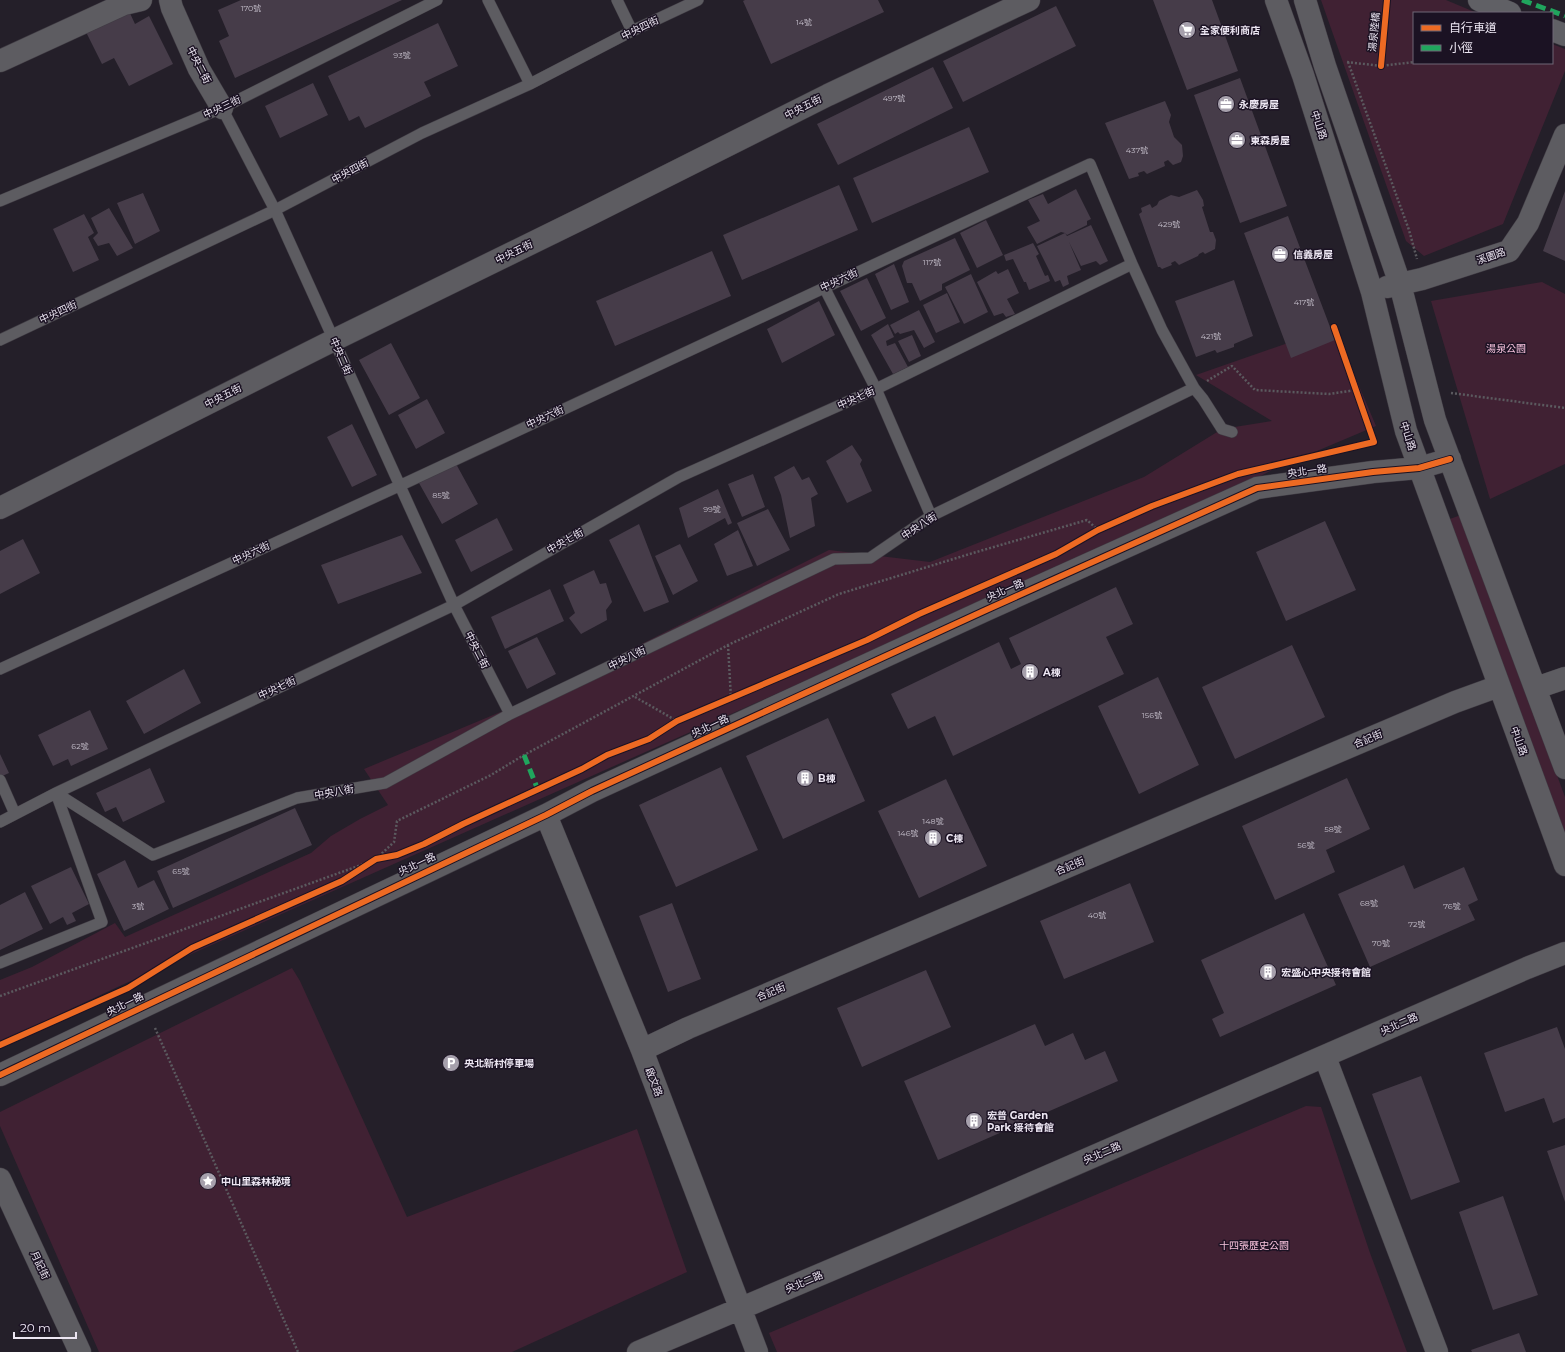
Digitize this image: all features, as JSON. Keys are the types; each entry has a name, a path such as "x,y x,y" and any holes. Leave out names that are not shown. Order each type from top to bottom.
{"street":[{"path":"0,61 124,4 141,0"},
{"name":"中央二街","path":"170,0 172,8 199,69 222,108"},
{"name":"中央五街","path":"1,506 828,95 1029,0"},
{"name":"中山路","path":"1276,0 1303,75 1372,292 1406,431 1565,865"},
{"path":"1305,0 1325,66 1400,284 1435,420 1565,768"},
{"path":"1479,0 1508,12"},
{"path":"1553,30 1565,35"},
{"name":"溪園路","path":"1372,292 1422,279 1509,251 1528,223 1565,135"},
{"name":"央北一路","path":"0,1075 546,815 592,791 986,610 1257,488 1373,472 1419,468 1450,459"},
{"path":"1536,688 1565,678"},
{"name":"合記街","path":"642,1050 710,1019 1455,702 1499,686"},
{"name":"啟文路","path":"546,815 642,1050 757,1352"},
{"name":"央北二路","path":"638,1352 740,1310 1325,1057 1519,971 1565,953"},
{"path":"1325,1057 1437,1352"},
{"name":"月記街","path":"0,1179 80,1352"}],"lane":[{"name":"中央三街","path":"0,201 222,108 437,0"},
{"path":"488,0 530,84"},
{"path":"618,0 632,31"},
{"name":"中央四街","path":"0,340 275,210 422,132 530,84 632,31 698,0"},
{"name":"中央二街","path":"222,108 275,210 399,486 454,604 510,714"},
{"name":"中央六街","path":"0,669 399,486 1090,164 1132,264"},
{"path":"1132,264 1162,330 1194,388 1203,399 1222,429 1232,432"},
{"name":"中央七街","path":"0,822 56,793 454,604 679,477 876,389 1132,264"},
{"path":"824,287 876,389 931,516"},
{"name":"中央八街","path":"56,793 153,855 297,798 385,783 510,714 834,559 870,558 931,516 1194,388"},
{"path":"0,780 16,814"},
{"path":"0,963 102,922 56,793"}],"path":[{"path":"1325,66 1348,61 1381,66 1413,62"},
{"path":"1194,388 1232,366 1255,390 1329,394 1356,390"},
{"path":"1450,393 1565,408"},
{"path":"0,996 376,859 394,842 397,821 491,775 524,755 635,697 728,645 846,592 1087,520 1098,530"},
{"path":"728,645 731,699"},
{"path":"635,697 677,721"},
{"path":"155,1028 298,1352"}],"green space":[{"path":"1321,0 1446,0 1475,12 1413,12 1413,64 1553,64 1553,44 1565,49 1565,71 1503,224 1424,256 1406,241"},
{"name":"湯泉公園","path":"1542,282 1565,294 1565,464 1490,499 1431,301"},
{"path":"1334,327 1376,426 1272,470 1230,492 124,984 0,1042 0,980 32,967 115,923 125,937 311,853 331,836 388,805 364,769 536,697 829,550 930,562 1144,477 1222,429 1272,421 1196,375"},
{"path":"1461,515 1565,797 1565,841 1447,520"},
{"name":"中山里森林秘境","path":"292,968 300,981 407,1217 637,1129 687,1272 512,1352 99,1352 0,1126 0,1112"},
{"name":"十四張歷史公園","path":"1306,1106 1321,1107 1370,1253 1407,1352 777,1352 769,1333"}],"building":[{"path":"241,0 402,0 235,78 219,41 229,36 218,10"},
{"path":"878,0 884,12 771,64 743,1"},
{"path":"1153,0 1212,0 1238,71 1187,90"},
{"path":"1056,6 1076,46 963,102 943,61"},
{"path":"128,9 135,24 149,16 173,64 129,86 114,58 102,64 85,30"},
{"path":"438,23 458,66 424,82 431,96 365,128 359,116 349,121 328,76"},
{"path":"933,67 953,108 838,165 817,124"},
{"path":"1240,78 1287,206 1240,223 1194,95"},
{"path":"313,83 328,115 280,138 265,106"},
{"path":"1165,101 1171,115 1169,122 1174,137 1182,145 1183,156 1181,162 1173,165 1168,160 1164,162 1165,166 1147,174 1144,171 1138,173 1139,176 1129,179 1105,123"},
{"path":"969,127 989,172 872,223 853,178"},
{"path":"839,185 858,230 742,280 723,235"},
{"path":"1076,189 1091,219 1087,221 1087,225 1067,235 1061,232 1037,244 1027,227 1040,221 1028,200 1043,194 1048,204"},
{"path":"1197,190 1203,200 1204,206 1202,207 1210,232 1213,232 1216,240 1215,249 1205,254 1203,252 1179,265 1175,261 1171,263 1172,265 1162,269 1158,267 1139,214 1142,212 1141,208 1150,204 1152,208 1157,205 1159,201 1171,195 1179,197"},
{"path":"1565,191 1565,261 1543,251"},
{"path":"143,193 160,231 135,244 117,203"},
{"path":"109,208 133,248 117,256 109,243 98,246 93,238 98,233 91,218"},
{"path":"84,214 94,233 88,237 99,260 73,272 53,229"},
{"path":"1288,216 1335,340 1291,358 1244,233"},
{"path":"986,220 1003,255 977,268 960,233"},
{"path":"1091,225 1108,261 1100,265 1096,261 1081,266 1069,242 1081,270 1067,276 1069,284 1063,287 1060,280 1055,282 1037,246 1065,233 1067,236"},
{"path":"955,238 970,270 942,284 942,290 920,301 912,283 907,283 902,266 904,261"},
{"path":"1033,243 1039,254 1036,256 1045,276 1048,275 1050,281 1029,290 1013,259 1006,261 1004,255"},
{"path":"712,251 731,296 615,346 596,301"},
{"path":"894,264 909,302 891,310 875,274"},
{"path":"1008,269 1019,293 1007,299 1015,314 1006,317 1003,313 994,316 977,282 996,271 998,274"},
{"path":"971,274 988,312 964,324 945,287"},
{"path":"867,278 886,318 861,331 840,291"},
{"path":"1234,280 1253,336 1234,344 1234,347 1217,353 1215,350 1196,357 1175,301"},
{"path":"947,293 960,322 936,333 923,305"},
{"path":"819,301 835,335 782,363 767,329"},
{"path":"919,310 935,342 924,348 914,330 900,334 898,332 895,334 890,325"},
{"path":"888,324 894,337 886,341 887,346 895,343 908,367 893,374 871,335"},
{"path":"912,335 921,356 909,362 898,341"},
{"path":"391,343 420,398 389,415 359,360"},
{"path":"427,399 445,433 416,449 398,415"},
{"path":"352,424 377,475 352,487 327,437"},
{"path":"852,445 862,460 860,464 872,491 847,503 826,461"},
{"path":"455,462 478,504 442,524 419,483"},
{"path":"794,466 802,480 809,477 818,494 811,498 815,526 790,538 781,495 774,477"},
{"path":"753,474 765,507 742,517 728,484"},
{"path":"718,489 732,523 728,525 725,518 688,538 679,508"},
{"path":"768,509 790,550 757,566 737,523"},
{"path":"497,518 513,550 471,572 455,540"},
{"path":"1325,521 1356,590 1286,621 1256,552"},
{"path":"639,524 669,602 644,612 609,540"},
{"path":"738,530 753,566 727,576 714,544"},
{"path":"402,535 422,573 338,604 321,565"},
{"path":"23,539 40,573 0,594 0,551"},
{"path":"680,544 698,581 673,595 655,556"},
{"path":"594,570 600,584 606,583 612,602 606,610 607,620 581,634 569,618 575,613 563,585"},
{"name":"A棟","path":"1116,587 1133,624 1106,637 1124,674 953,756 935,716 908,729 891,694 999,642 1011,669 1021,664 1009,638"},
{"path":"550,589 564,621 505,649 491,617"},
{"path":"537,637 556,674 527,689 508,651"},
{"path":"1292,645 1325,717 1235,759 1202,687"},
{"path":"184,669 201,703 144,734 126,701"},
{"path":"1158,677 1199,765 1139,794 1098,706"},
{"path":"90,710 108,749 71,766 68,759 53,766 38,735"},
{"name":"B棟","path":"828,718 865,801 783,839 746,756"},
{"path":"0,754 9,773 0,777"},
{"path":"721,767 758,850 676,887 639,805"},
{"path":"150,768 165,802 123,822 116,807 105,812 96,793"},
{"path":"1347,778 1370,829 1326,850 1335,872 1275,900 1242,826"},
{"name":"C棟","path":"946,779 987,866 919,898 878,811"},
{"path":"295,808 312,845 173,908 157,871"},
{"path":"125,860 138,888 154,880 169,909 124,931 97,874"},
{"path":"1404,865 1414,889 1464,867 1478,900 1468,905 1475,920 1370,967 1338,894"},
{"path":"71,867 89,904 72,913 76,921 67,925 63,917 50,924 31,886"},
{"path":"1130,883 1154,942 1064,979 1040,921"},
{"path":"25,892 43,929 0,950 0,905"},
{"path":"672,903 701,979 668,992 639,916"},
{"name":"宏盛心中央接待會館","path":"1304,913 1336,985 1220,1037 1212,1019 1224,1013 1201,960"},
{"path":"926,970 951,1027 862,1067 837,1008"},
{"name":"宏普 Garden Park 接待會館","path":"1035,1024 1045,1046 1073,1033 1085,1060 1105,1051 1118,1081 938,1160 904,1081"},
{"path":"1557,1027 1565,1049 1565,1118 1553,1123 1544,1098 1505,1112 1484,1053"},
{"path":"1421,1076 1460,1182 1411,1200 1372,1094"},
{"path":"1565,1145 1565,1202 1547,1151"},
{"path":"1503,1196 1538,1295 1493,1310 1459,1212"},
{"path":"1519,1333 1526,1352 1472,1352 1471,1350"}],"marked path":[{"path":"1522,0 1565,16"},
{"path":"524,755 538,790"}],"cycle path":[{"name":"湯泉陸橋","path":"1381,66 1387,0"},
{"path":"0,1045 128,988 192,948 342,881 376,859 397,855 424,844 463,824 582,769 607,755 649,739 677,721 867,640 919,614 1056,554 1098,530 1152,506 1238,474 1374,442 1334,327"},
{"path":"0,1075 546,815 592,791 986,610 1257,488 1373,472 1419,468 1450,459"}],"place":[{"name":"全家便利商店","path":"1187,30"},
{"name":"永慶房屋","path":"1226,104"},
{"name":"東森房屋","path":"1237,140"},
{"name":"信義房屋","path":"1280,254"},
{"name":"A棟","path":"1030,672"},
{"name":"B棟","path":"805,778"},
{"name":"C棟","path":"933,838"},
{"name":"宏盛心中央接待會館","path":"1268,972"},
{"name":"央北新村停車場","path":"451,1063"},
{"name":"宏普 Garden Park 接待會館","path":"974,1121"},
{"name":"中山里森林秘境","path":"208,1181"}]}
